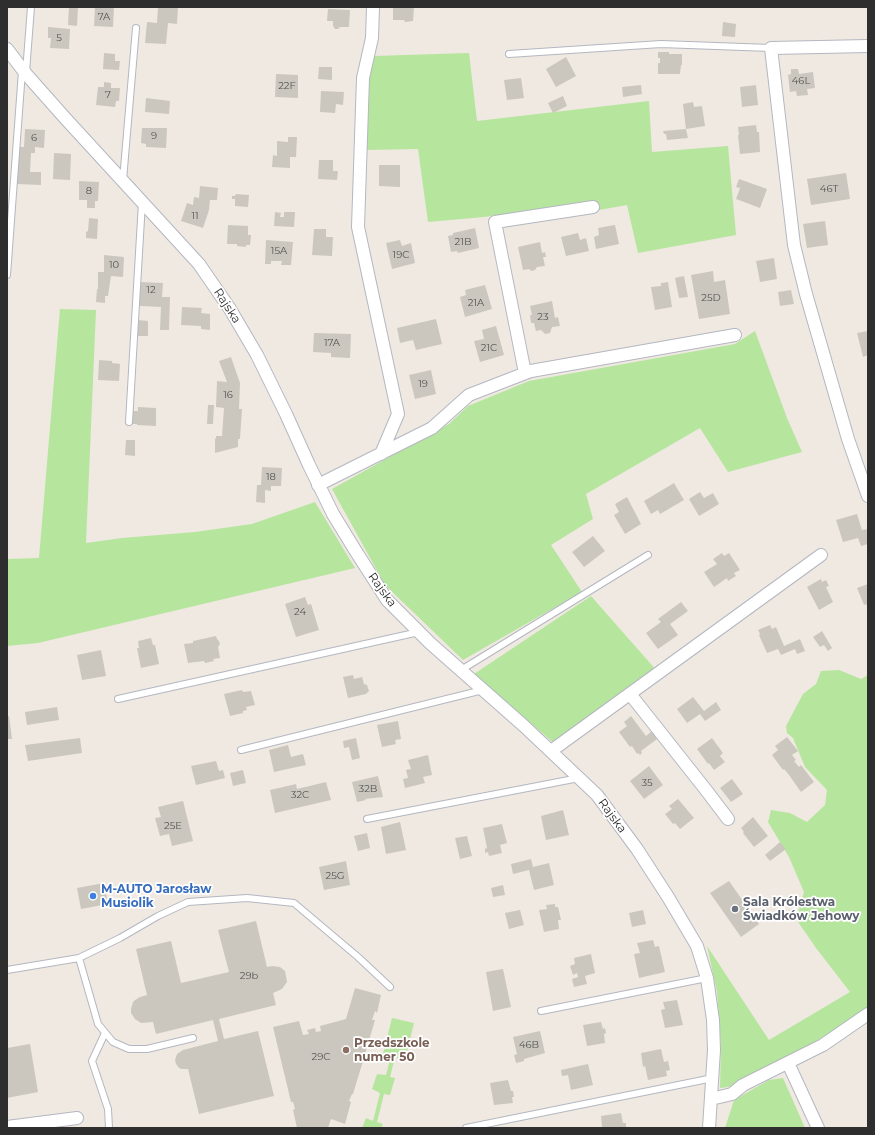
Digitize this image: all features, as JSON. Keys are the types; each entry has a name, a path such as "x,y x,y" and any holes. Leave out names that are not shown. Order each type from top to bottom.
{"street":[{"path":"374,7 372,38 363,78 358,227 398,414 381,454"},
{"path":"868,46 771,48 794,245 806,294 848,439 868,496"},
{"name":"Rajska","path":"7,49 24,71 123,182 199,264 230,310 257,355 318,485 355,550 387,600 419,632 551,751 596,794 637,849 697,946 706,978 713,1020 714,1050 709,1128"},
{"path":"525,373 494,222 593,207"},
{"path":"318,485 432,428 469,395 525,373 735,336"},
{"path":"551,751 821,555"},
{"path":"630,694 728,819"},
{"path":"711,1099 732,1094 743,1085 823,1045 868,1014"},
{"path":"788,1063 818,1128"},
{"path":"7,1127 76,1118"}],"lane":[{"path":"7,275 30,7"},
{"path":"123,182 136,28"},
{"path":"509,54 662,44 771,48"},
{"path":"129,422 142,202"},
{"path":"461,670 648,555"},
{"path":"118,699 419,632"},
{"path":"241,750 483,690"},
{"path":"367,819 579,778"},
{"path":"7,970 79,958 120,938 158,916 188,902 247,898 294,902 358,956 390,987"},
{"path":"79,958 98,1024 113,1042 129,1049 146,1050 194,1038"},
{"path":"541,1011 706,978"},
{"path":"105,1033 92,1061 108,1109 109,1128"},
{"path":"466,1128 713,1078"}],"green space":[{"path":"469,53 477,121 649,101 652,152 728,146 736,235 638,253 627,205 599,210 598,202 484,217 428,222 418,149 366,150 368,73 374,56"},
{"path":"60,309 96,310 86,543 122,538 195,532 252,524 315,502 355,568 38,643 7,646 7,559 39,558"},
{"path":"755,331 787,418 802,452 728,472 700,428 586,494 593,519 551,545 582,592 463,660 385,585 332,489 449,424 468,406 529,381 735,344"},
{"path":"591,596 657,671 556,745 474,674"},
{"path":"839,670 861,679 868,675 868,1007 852,1019 801,1050 736,1086 720,1088 721,1045 717,992 707,946 769,1040 850,992 796,919 804,892 789,857 768,822 771,810 790,813 807,822 825,805 827,790 805,767 793,738 787,733 786,726 803,694 816,684 821,671"},
{"path":"392,1018 414,1023 405,1060 395,1057 390,1077 395,1078 390,1095 384,1094 377,1122 383,1124 381,1128 362,1128 366,1118 373,1121 380,1093 372,1089 377,1074 386,1075 391,1056 383,1054"},
{"path":"783,1078 805,1128 725,1128 734,1100 769,1080"}],"building":[{"path":"69,7 78,7 77,26 68,25"},
{"path":"95,7 114,7 113,27 94,26"},
{"path":"158,7 178,7 177,24 168,23 166,44 145,43 147,22 157,23"},
{"path":"393,7 414,7 413,21 405,22 404,20 393,20"},
{"path":"328,9 350,10 349,27 340,27 335,29 333,26 333,21 327,21"},
{"path":"723,22 736,24 735,37 722,36"},
{"path":"48,27 70,29 69,49 50,48 51,38 48,38"},
{"path":"658,52 682,54 680,74 658,74 658,63 660,63 660,58 658,58"},
{"path":"104,53 115,54 115,61 120,61 119,70 103,69"},
{"path":"566,57 576,76 556,87 546,69"},
{"path":"319,67 332,67 332,80 318,79"},
{"path":"791,69 798,69 799,74 813,72 815,88 807,89 808,95 797,96 796,91 790,92 788,75 791,74"},
{"path":"276,74 298,75 298,98 275,97"},
{"path":"521,78 524,98 507,100 504,80"},
{"path":"104,82 111,83 111,88 120,88 119,101 116,101 115,107 96,105 98,87 104,87"},
{"path":"641,85 642,94 623,97 622,87"},
{"path":"756,85 758,105 742,107 740,87"},
{"path":"321,91 344,92 343,105 336,104 335,113 320,112"},
{"path":"563,96 567,106 553,113 548,103"},
{"path":"146,98 170,101 169,114 145,112"},
{"path":"693,102 694,107 702,106 705,126 686,129 683,104"},
{"path":"756,125 757,132 759,132 760,152 740,154 738,127"},
{"path":"142,128 167,128 166,148 146,147 146,144 141,143"},
{"path":"25,129 45,130 44,148 35,147 35,153 31,153 30,172 41,172 41,185 17,184 19,147 24,147"},
{"path":"686,129 688,138 667,140 666,134 664,134 663,131"},
{"path":"288,137 297,137 296,157 290,157 290,168 272,167 273,155 277,156 277,141 288,142"},
{"path":"54,153 71,154 70,180 53,179"},
{"path":"319,160 333,160 333,171 338,171 337,180 318,179"},
{"path":"379,165 400,165 400,187 379,186"},
{"path":"846,173 850,199 811,205 807,179"},
{"path":"739,179 767,189 760,208 736,199 740,188 736,187"},
{"path":"79,181 99,182 98,201 95,201 95,208 87,208 87,200 79,200"},
{"path":"200,186 218,188 217,200 210,200 209,210 203,228 181,221 187,203 193,205 194,197 199,198"},
{"path":"236,194 249,195 248,207 235,206 235,199 232,199 232,196 235,196"},
{"path":"275,212 281,213 280,217 284,217 284,212 295,212 294,227 274,226"},
{"path":"89,218 98,219 97,239 86,238"},
{"path":"825,221 828,245 807,248 803,224"},
{"path":"228,225 248,226 248,235 251,235 250,245 246,245 246,247 237,246 237,244 227,244"},
{"path":"615,225 619,244 596,249 594,237 599,235 598,228"},
{"path":"475,228 479,248 458,253 457,251 451,252 448,236 453,235 453,233"},
{"path":"314,229 326,229 326,237 333,237 332,256 312,255"},
{"path":"578,233 580,240 586,238 589,251 566,256 561,237"},
{"path":"266,240 293,242 291,265 281,265 282,261 271,261 271,264 265,264"},
{"path":"400,240 402,246 411,243 415,263 392,269 386,243"},
{"path":"540,242 542,253 545,252 546,257 543,257 545,266 537,267 535,270 531,271 529,269 523,270 518,247"},
{"path":"104,255 124,257 123,277 111,276 108,296 105,296 105,303 96,302 98,272 104,272"},
{"path":"774,258 777,279 760,282 756,261"},
{"path":"713,271 714,282 725,280 730,314 699,319 691,275"},
{"path":"684,276 688,297 679,298 675,278"},
{"path":"140,282 163,283 162,297 170,297 169,330 160,330 161,307 140,306"},
{"path":"668,282 672,307 655,310 651,287 661,286 661,283"},
{"path":"485,285 492,309 465,317 460,297 466,295 465,290"},
{"path":"791,290 794,304 780,306 778,292"},
{"path":"552,301 555,318 558,317 560,326 552,327 550,333 545,334 541,330 536,331 534,323 531,323 530,315 532,315 530,306"},
{"path":"182,307 202,308 201,313 210,314 210,330 201,329 201,326 181,325"},
{"path":"436,319 442,344 416,350 413,340 400,343 397,328"},
{"path":"138,320 148,321 148,336 138,336"},
{"path":"496,326 504,355 480,362 474,341 484,339 482,330"},
{"path":"868,331 868,355 863,357 857,333"},
{"path":"314,333 351,334 350,358 331,357 331,353 313,352"},
{"path":"231,357 240,383 239,409 242,409 240,439 238,439 238,447 215,453 216,436 222,436 224,408 216,407 217,381 227,382 219,361"},
{"path":"99,360 112,361 112,363 120,364 119,381 98,380"},
{"path":"431,370 436,394 415,399 409,375"},
{"path":"208,405 214,405 213,424 207,424"},
{"path":"138,407 156,408 156,426 132,424 133,411 138,411"},
{"path":"126,440 135,440 135,456 125,455"},
{"path":"262,467 282,468 281,486 271,486 271,491 265,490 265,503 256,502 257,485 261,485"},
{"path":"674,483 684,500 660,514 658,510 651,514 644,501"},
{"path":"700,492 704,498 713,493 719,504 699,516 689,499"},
{"path":"627,497 641,524 625,534 614,515 619,512 615,504"},
{"path":"857,514 862,530 868,529 868,544 861,546 858,538 843,542 836,520"},
{"path":"593,536 605,551 584,567 572,552"},
{"path":"722,553 724,556 729,553 740,570 734,573 736,576 728,581 727,578 714,587 704,572 717,564 713,559"},
{"path":"821,579 822,582 826,580 829,586 826,587 833,602 819,610 807,587"},
{"path":"868,584 868,608 866,604 864,605 857,588"},
{"path":"305,597 308,605 311,604 319,630 296,637 285,604"},
{"path":"681,602 688,611 670,624 678,635 658,649 646,633 661,622 658,619"},
{"path":"770,625 772,629 776,627 784,646 800,639 805,651 797,654 795,649 781,655 778,649 767,653 758,630"},
{"path":"822,631 832,648 828,651 824,645 820,647 813,637"},
{"path":"216,636 220,644 218,647 220,658 213,659 214,661 205,663 204,661 188,663 184,644 193,643 193,641"},
{"path":"151,638 153,645 155,645 159,664 141,668 137,648 139,648 138,641"},
{"path":"101,650 106,676 82,680 77,655"},
{"path":"353,675 354,679 362,677 364,684 367,685 369,691 366,694 348,698 343,677"},
{"path":"242,690 243,692 251,691 255,705 246,707 247,710 243,711 243,713 230,716 224,694"},
{"path":"693,697 704,711 716,702 721,710 705,721 700,714 687,723 677,709"},
{"path":"57,707 59,720 27,725 25,712"},
{"path":"7,716 9,716 12,739 7,739"},
{"path":"631,716 646,736 652,731 657,739 641,751 642,753 640,755 638,753 637,754 632,746 630,747 619,732 627,726 624,722"},
{"path":"398,721 401,739 395,740 396,744 382,747 377,725"},
{"path":"787,737 798,751 792,755 796,760 794,761 799,767 801,765 814,782 801,792 772,755 778,750 775,746"},
{"path":"80,738 82,753 28,761 25,745"},
{"path":"356,738 360,758 352,760 349,747 344,748 343,741"},
{"path":"712,738 723,753 720,756 725,762 714,770 697,749"},
{"path":"288,745 291,757 303,754 306,765 274,772 269,750"},
{"path":"428,755 432,775 423,777 425,783 405,788 403,779 408,778 406,770 411,769 408,760"},
{"path":"216,761 219,771 223,770 225,778 196,785 191,766"},
{"path":"649,766 663,785 644,799 630,781"},
{"path":"243,770 246,783 233,786 230,773"},
{"path":"378,776 383,797 365,799 366,800 357,802 352,782"},
{"path":"732,779 743,794 731,802 720,788"},
{"path":"326,782 331,800 275,813 270,790 296,784 297,789"},
{"path":"678,799 694,818 680,829 675,823 673,824 665,814 672,809 669,806"},
{"path":"183,801 193,841 172,846 169,834 160,836 155,818 161,817 158,807"},
{"path":"563,810 569,835 546,840 541,816"},
{"path":"753,817 768,836 754,847 741,828"},
{"path":"400,822 406,850 386,854 381,827"},
{"path":"502,824 507,843 500,845 502,853 489,856 488,852 485,853 485,849 487,848 483,828"},
{"path":"367,833 370,848 358,851 354,836"},
{"path":"467,836 472,856 460,859 455,838"},
{"path":"780,842 786,849 770,861 765,855"},
{"path":"531,859 533,867 549,863 554,885 534,890 529,870 513,874 511,864"},
{"path":"346,861 350,885 324,890 319,867"},
{"name":"Sala Królestwa Świadków Jehowy","path":"729,881 759,924 741,937 710,893"},
{"name":"M-AUTO Jarosław Musiolik","path":"104,883 108,904 81,909 77,888"},
{"path":"503,885 505,895 493,897 491,888"},
{"path":"555,904 555,907 558,907 561,920 558,920 559,929 544,932 539,910 547,909 546,905"},
{"path":"520,910 524,925 509,929 505,913"},
{"path":"643,910 646,924 632,927 629,913"},
{"path":"256,921 267,967 280,967 285,971 287,982 282,989 273,993 276,1005 219,1019 224,1039 258,1031 274,1096 199,1114 188,1069 179,1068 175,1060 177,1054 183,1050 218,1041 213,1020 156,1034 153,1022 141,1023 135,1019 131,1013 133,1002 140,997 147,995 136,949 171,941 181,983 229,972 218,930"},
{"path":"653,940 655,947 659,946 665,972 639,978 634,954 640,953 637,943"},
{"path":"591,954 595,973 585,976 587,984 574,987 572,979 578,977 577,973 573,975 570,966 575,964 574,958"},
{"path":"503,969 511,1007 493,1011 486,972"},
{"path":"355,988 381,995 377,1013 375,1011 372,1020 375,1020 365,1054 363,1053 361,1060 363,1061 353,1094 349,1101 351,1102 345,1124 331,1119 328,1128 297,1128 293,1110 295,1109 293,1102 291,1102 273,1027 299,1021 303,1035 309,1034 307,1030 315,1028 316,1032 321,1031 320,1026 346,1019"},
{"path":"677,1000 683,1025 665,1028 661,1010 665,1009 663,1002"},
{"path":"601,1022 606,1033 604,1034 605,1043 587,1046 583,1025"},
{"path":"540,1031 545,1053 516,1063 514,1055 517,1054 513,1037"},
{"path":"30,1044 38,1092 7,1098 7,1048"},
{"path":"661,1049 664,1062 668,1061 670,1070 666,1071 667,1076 648,1080 645,1066 643,1067 641,1053"},
{"path":"588,1064 593,1085 571,1090 568,1075 562,1076 561,1070"},
{"path":"508,1080 511,1091 513,1091 513,1103 494,1105 490,1083"},
{"path":"621,1113 623,1123 626,1123 626,1128 599,1128 602,1127 601,1116"}],"place":[{"name":"M-AUTO Jarosław Musiolik","path":"93,896"},
{"name":"Sala Królestwa Świadków Jehowy","path":"735,909"},
{"name":"Przedszkole numer 50","path":"346,1050"}]}
